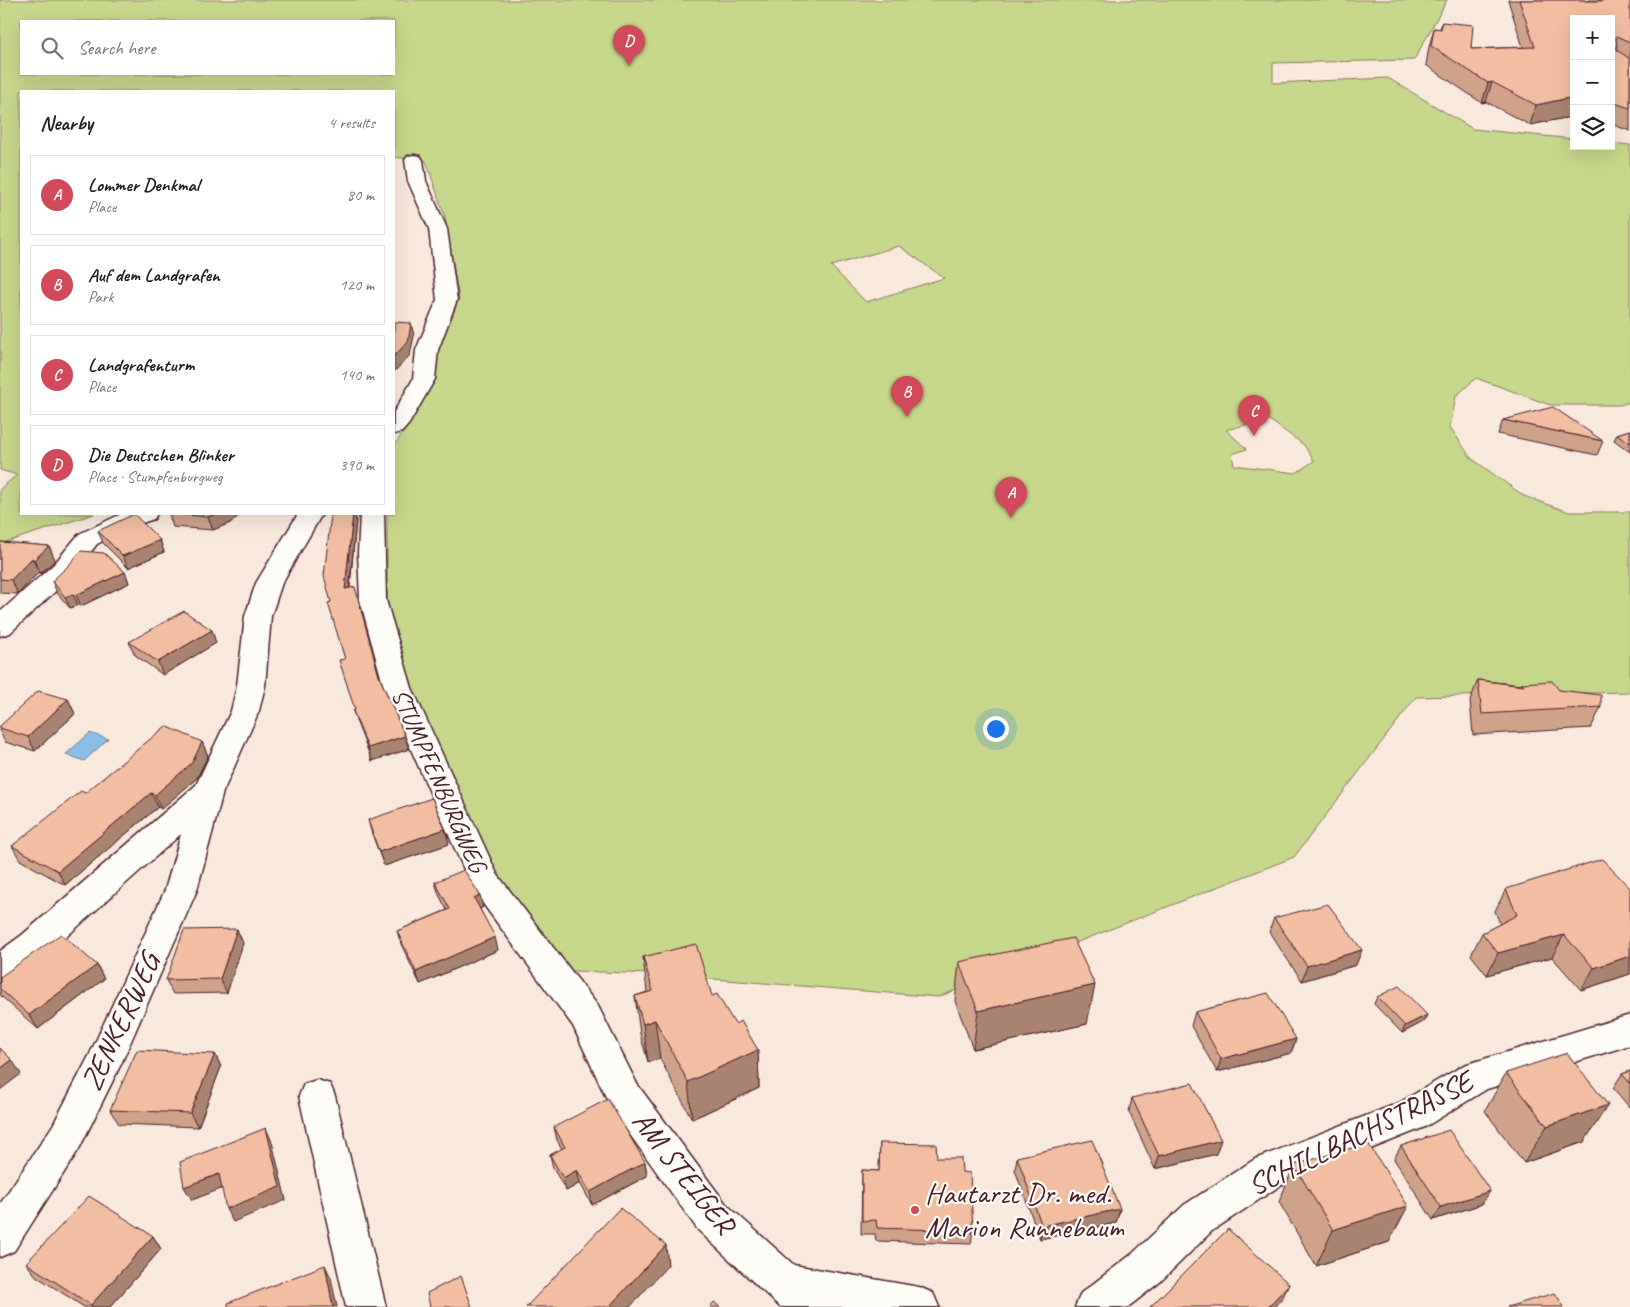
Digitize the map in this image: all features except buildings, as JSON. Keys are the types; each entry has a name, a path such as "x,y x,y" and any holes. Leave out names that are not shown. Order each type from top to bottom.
{"street":[{"path":"395,426 424,379 427,350 447,300 438,230 417,181 414,160"},
{"path":"0,627 63,570 88,539 124,521 142,515"},
{"name":"ZENKERWEG","path":"0,1238 66,1137 103,1064 180,890 208,792 245,711 251,686 258,616 269,583 309,515"},
{"name":"STUMPFENBURGWEG","path":"372,515 370,553 373,600 398,688 484,881 586,1016"},
{"name":"ZENKERWEG","path":"0,969 34,945 208,792"},
{"name":"AM STEIGER","path":"586,1016 624,1096 712,1217 797,1295"},
{"name":"SCHILLBACHSTRASSE","path":"1095,1307 1146,1268 1198,1218 1268,1172 1412,1115 1477,1076 1630,1030"},
{"path":"317,1096 366,1307"},
{"path":"797,1295 919,1307"}],"green space":[{"path":"0,0 1447,0 1414,60 1273,63 1273,83 1388,78 1473,129 1570,139 1570,150 1615,150 1615,143 1630,145 1630,402 1620,405 1550,405 1476,378 1456,396 1450,427 1471,458 1524,496 1569,512 1630,512 1630,692 1416,697 1294,857 938,997 652,974 572,971 507,893 479,848 423,719 387,607 387,515 395,515 395,444 411,420 459,299 445,217 426,161 395,157 395,90 20,90 20,515 91,515 0,544 0,489 17,475 0,470","holes":["899,246 944,278 866,302 831,266","1268,419 1304,445 1314,461 1296,473 1234,465 1232,454 1247,449 1226,430"]}],"water":[{"path":"90,733 108,739 84,761 66,754"}],"place":[{"name":"Die Deutschen Blinker","path":"629,66"},
{"name":"Auf dem Landgrafen","path":"907,417"},
{"name":"Landgrafenturm","path":"1254,436"},
{"name":"Lommer Denkmal","path":"1011,518"},
{"name":"Hautarzt Dr. med. Marion Runnebaum","path":"915,1210"}]}
